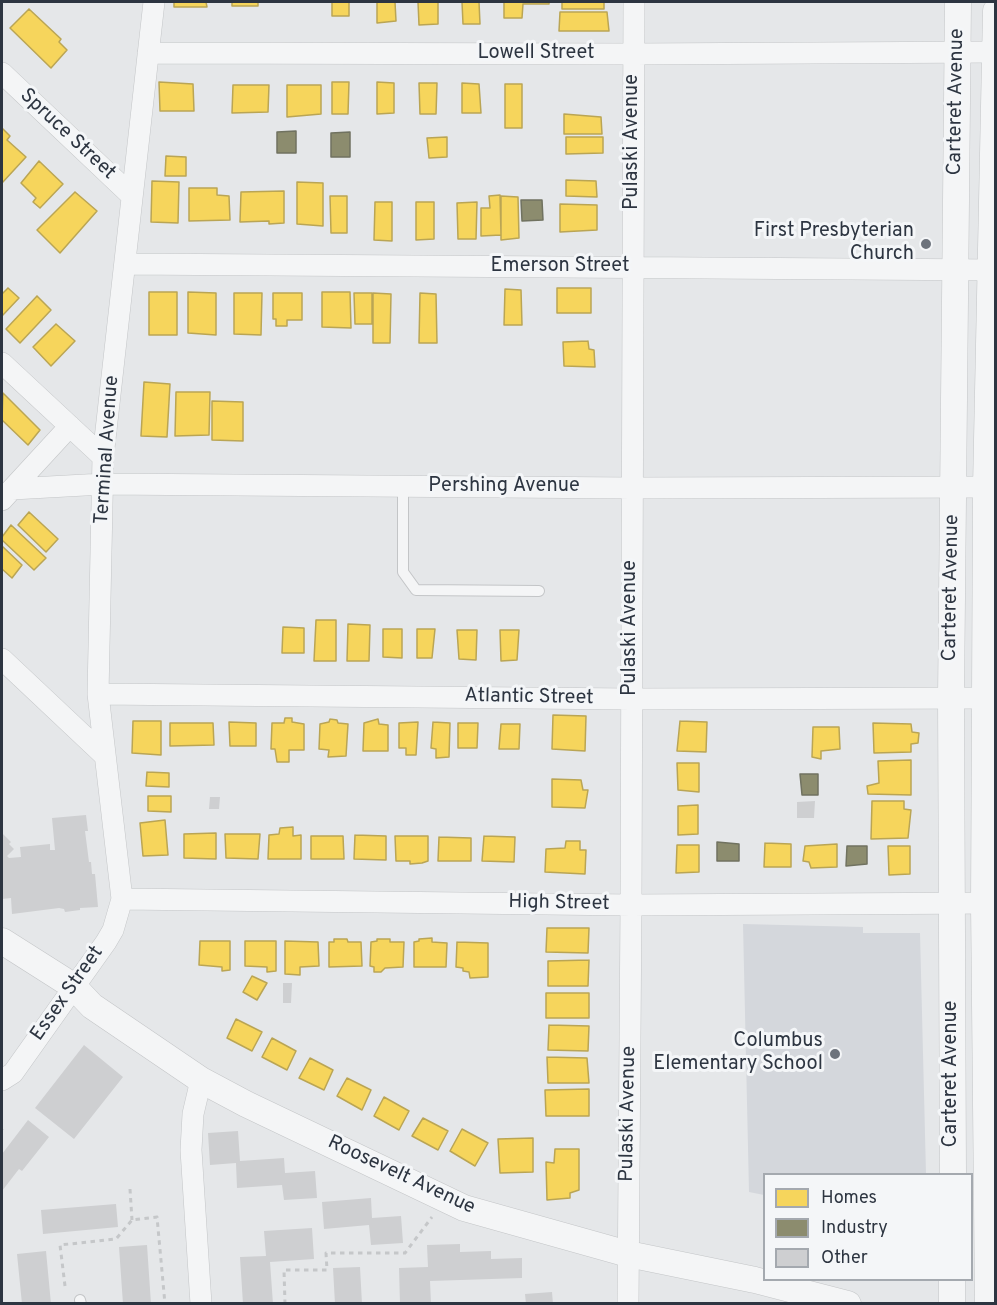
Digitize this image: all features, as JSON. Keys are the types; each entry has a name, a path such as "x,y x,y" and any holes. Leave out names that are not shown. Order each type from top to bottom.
{"street":[{"name":"Terminal Avenue","path":"122,899 104,756 99,694 103,457 154,2"},
{"name":"Pulaski Avenue","path":"628,1304 634,2"},
{"name":"Carteret Avenue","path":"952,1173 951,697 958,2"},
{"name":"Carteret Avenue","path":"988,1304 991,1116 991,487 996,11"},
{"name":"Lowell Street","path":"148,53 995,52"},
{"name":"Spruce Street","path":"2,73 132,196"},
{"name":"Emerson Street","path":"125,264 993,270"},
{"path":"2,363 103,457"},
{"name":"Pershing Avenue","path":"7,494 70,426"},
{"name":"Pershing Avenue","path":"7,494 103,484 632,488 991,487"},
{"path":"2,659 104,756"},
{"name":"Atlantic Street","path":"99,694 631,699 991,698"},
{"name":"High Street","path":"122,899 631,904 990,904"},
{"name":"Essex Street","path":"2,1080 13,1073 113,930 122,899"},
{"name":"Roosevelt Avenue","path":"2,941 73,986 92,1006 201,1080 246,1104 464,1208 628,1254 755,1280 848,1304"},
{"path":"201,1080 193,1114 190,1150 201,1304"},
{"path":"953,1107 991,1116"},
{"path":"952,1281 952,1304"}],"lane":[{"path":"403,486 403,572 416,590 539,591"}],"path":[{"path":"130,1188 132,1220"},
{"path":"285,1304 284,1270 327,1269 326,1253 405,1254 432,1216"},
{"path":"65,1286 60,1245 116,1239 132,1220 157,1217 165,1304"}],"shaded area":[{"name":"Columbus Elementary School","path":"743,924 863,927 863,933 920,933 926,1173 763,1173 763,1195 749,1192"}],"building: Homes":[{"path":"174,2 206,2 207,7 174,7"},
{"path":"232,2 258,2 258,6 232,6"},
{"path":"332,2 349,2 349,16 332,16"},
{"path":"377,2 395,2 396,21 377,23"},
{"path":"418,2 438,2 438,24 419,25"},
{"path":"462,2 479,2 480,24 463,24"},
{"path":"504,2 549,2 549,4 523,4 522,18 504,18"},
{"path":"562,2 604,2 604,9 562,9"},
{"path":"29,9 61,39 59,42 67,50 51,68 10,28"},
{"path":"560,12 607,12 609,31 559,31"},
{"path":"159,82 193,84 194,111 160,111"},
{"path":"332,82 349,82 348,114 332,114"},
{"path":"377,82 394,83 394,113 377,114"},
{"path":"419,83 437,83 436,114 420,114"},
{"path":"462,83 479,84 481,113 462,113"},
{"path":"505,84 522,84 522,128 505,128"},
{"path":"233,85 269,85 268,112 232,113"},
{"path":"287,85 321,85 321,114 287,117"},
{"path":"564,114 601,117 602,134 564,134"},
{"path":"2,128 10,136 7,140 26,157 2,183"},
{"path":"447,137 447,157 429,158 427,138"},
{"path":"566,137 603,137 603,153 566,154"},
{"path":"166,156 186,157 186,176 165,176"},
{"path":"39,161 63,184 40,208 33,202 36,198 21,183"},
{"path":"566,180 596,181 597,197 566,196"},
{"path":"152,181 179,182 178,223 151,222"},
{"path":"297,182 323,183 323,226 297,224"},
{"path":"189,188 217,188 217,195 229,196 230,220 189,221"},
{"path":"284,191 284,223 240,222 241,192"},
{"path":"75,192 97,211 60,253 37,230"},
{"path":"500,195 501,235 481,236 481,208 490,208 489,196"},
{"path":"330,196 347,196 347,233 331,233"},
{"path":"501,196 518,197 519,238 501,240"},
{"path":"375,202 392,202 392,241 374,240"},
{"path":"416,202 434,202 434,239 416,240"},
{"path":"477,202 476,239 458,239 457,203"},
{"path":"560,204 597,205 597,230 560,232"},
{"path":"8,288 19,298 2,316 2,294"},
{"path":"557,288 591,288 591,313 557,313"},
{"path":"505,289 521,290 522,325 504,325"},
{"path":"149,292 177,292 177,335 149,335"},
{"path":"188,292 216,293 216,335 188,333"},
{"path":"322,292 350,292 351,328 322,327"},
{"path":"234,293 262,293 261,335 234,334"},
{"path":"273,293 302,293 302,320 287,320 287,326 276,326 276,319 273,319"},
{"path":"354,293 372,293 372,324 355,324"},
{"path":"373,293 391,294 390,343 373,343"},
{"path":"420,293 436,294 437,343 419,343"},
{"path":"37,296 51,310 20,343 6,329"},
{"path":"56,324 75,341 51,366 33,347"},
{"path":"588,341 589,349 594,350 595,367 564,366 563,342"},
{"path":"144,382 170,384 167,437 141,436"},
{"path":"176,392 210,392 209,435 175,436"},
{"path":"3,393 40,430 28,445 2,420"},
{"path":"212,401 243,402 243,441 212,440"},
{"path":"29,512 58,539 46,552 18,525"},
{"path":"11,525 46,558 34,570 2,540"},
{"path":"2,546 22,565 12,578 2,569"},
{"path":"316,620 336,620 336,661 314,661"},
{"path":"348,624 370,625 369,661 347,661"},
{"path":"283,627 304,628 304,653 282,653"},
{"path":"383,629 402,629 402,658 383,657"},
{"path":"417,629 435,629 432,658 417,658"},
{"path":"457,630 477,630 476,660 459,659"},
{"path":"500,630 519,630 517,660 501,661"},
{"path":"553,715 586,716 585,751 552,749"},
{"path":"285,718 292,718 292,722 304,724 304,750 289,750 289,762 277,762 275,749 271,749 272,723 284,723"},
{"path":"330,719 348,724 346,756 328,757 329,750 319,749 320,724 329,722"},
{"path":"378,719 379,724 388,725 388,751 363,751 364,723"},
{"path":"133,721 161,721 161,755 132,753"},
{"path":"680,721 707,722 706,752 677,751"},
{"path":"229,722 256,723 256,746 230,746"},
{"path":"418,722 416,755 406,755 406,748 399,748 399,723"},
{"path":"433,722 450,723 449,757 436,758 436,749 431,748"},
{"path":"170,723 213,723 214,745 170,746"},
{"path":"458,723 478,723 477,748 458,748"},
{"path":"873,723 911,724 912,732 919,733 918,743 911,744 911,752 874,753"},
{"path":"501,724 520,724 519,749 499,749"},
{"path":"813,727 839,727 840,749 821,751 821,759 812,757"},
{"path":"911,760 911,795 868,794 867,786 879,783 878,761"},
{"path":"677,763 699,763 699,792 678,790"},
{"path":"147,772 169,773 169,787 146,786"},
{"path":"552,779 581,780 583,790 588,790 585,808 552,807"},
{"path":"148,796 171,796 171,812 148,811"},
{"path":"872,801 904,801 904,809 911,810 908,838 871,839"},
{"path":"698,805 698,834 678,835 678,806"},
{"path":"165,820 168,855 143,856 140,823"},
{"path":"293,827 293,836 301,835 301,859 268,859 269,835 279,834 280,828"},
{"path":"216,833 216,859 184,858 184,834"},
{"path":"225,834 260,834 258,859 226,858"},
{"path":"355,835 386,836 386,860 354,859"},
{"path":"311,836 343,836 344,859 311,859"},
{"path":"395,836 428,836 428,861 410,864 410,861 396,861"},
{"path":"484,836 515,837 514,862 482,861"},
{"path":"439,837 471,838 471,861 438,861"},
{"path":"566,841 580,841 580,850 586,850 585,874 545,872 546,849 565,848"},
{"path":"765,843 791,844 791,867 764,867"},
{"path":"837,844 837,867 811,868 809,862 803,861 805,846"},
{"path":"677,845 699,845 699,872 676,873"},
{"path":"888,846 910,846 910,874 889,875"},
{"path":"547,928 589,928 588,953 546,952"},
{"path":"432,938 432,942 447,943 446,967 414,967 414,942 419,939"},
{"path":"334,939 361,942 362,966 329,967 329,942 334,942"},
{"path":"377,939 404,942 403,967 385,968 381,972 374,972 374,967 370,966 371,942"},
{"path":"200,941 230,941 230,970 222,971 222,967 199,965"},
{"path":"245,941 276,941 276,971 267,972 267,967 245,966"},
{"path":"285,941 318,942 319,966 300,967 300,975 285,974"},
{"path":"457,942 488,943 488,977 470,978 469,972 456,967"},
{"path":"589,960 588,986 548,986 548,961"},
{"path":"252,976 267,983 257,1000 243,992"},
{"path":"546,993 589,993 589,1018 546,1018"},
{"path":"236,1019 262,1032 252,1051 227,1038"},
{"path":"549,1025 589,1026 588,1051 548,1050"},
{"path":"272,1038 296,1051 287,1070 262,1057"},
{"path":"547,1057 587,1058 589,1083 548,1083"},
{"path":"310,1058 333,1070 324,1090 299,1078"},
{"path":"347,1078 371,1090 362,1110 337,1096"},
{"path":"589,1089 589,1116 546,1116 545,1090"},
{"path":"384,1097 409,1111 399,1130 374,1116"},
{"path":"423,1118 448,1131 438,1150 412,1136"},
{"path":"462,1129 488,1143 475,1166 450,1151"},
{"path":"533,1138 533,1172 500,1173 498,1139"},
{"path":"555,1149 579,1149 579,1190 570,1193 570,1198 547,1200 546,1162 554,1163"}],"building: Industry":[{"path":"296,131 296,153 277,153 277,132"},
{"path":"350,132 350,157 331,157 331,133"},
{"path":"521,200 542,200 543,220 522,221"},
{"path":"800,774 818,774 818,795 802,795"},
{"path":"717,842 739,844 739,861 717,861"},
{"path":"847,846 867,846 867,864 846,866"}],"building: Other":[{"path":"210,797 220,797 219,809 209,809"},
{"path":"815,801 814,818 797,818 797,802"},
{"path":"86,815 88,831 85,831 89,862 91,862 92,874 95,874 98,907 65,912 64,909 59,908 12,914 11,898 2,899 2,833 14,849 7,856 9,858 21,857 20,847 50,844 50,850 55,850 52,818"},
{"path":"283,983 292,983 291,1003 283,1003"},
{"path":"84,1045 123,1077 74,1139 35,1108"},
{"path":"28,1120 49,1137 22,1171 19,1169 2,1191 2,1154"},
{"path":"238,1131 240,1161 284,1158 285,1173 315,1171 317,1198 284,1200 282,1185 237,1188 236,1163 210,1165 208,1133"},
{"path":"371,1198 372,1218 401,1216 403,1243 371,1245 369,1225 324,1229 322,1202"},
{"path":"116,1204 118,1227 43,1234 41,1210"},
{"path":"312,1228 314,1259 270,1262 273,1304 243,1304 240,1257 266,1256 264,1231"},
{"path":"460,1244 460,1252 491,1251 491,1259 522,1258 522,1278 430,1281 431,1304 400,1304 399,1268 428,1267 427,1245"},
{"path":"147,1245 151,1304 123,1304 119,1247"},
{"path":"46,1251 51,1304 22,1304 17,1254"},
{"path":"360,1267 362,1304 335,1304 333,1268"},
{"path":"552,1292 553,1304 526,1304 525,1294"}],"place":[{"name":"First Presbyterian Church","path":"926,244"},
{"name":"Columbus Elementary School","path":"835,1054"}]}
